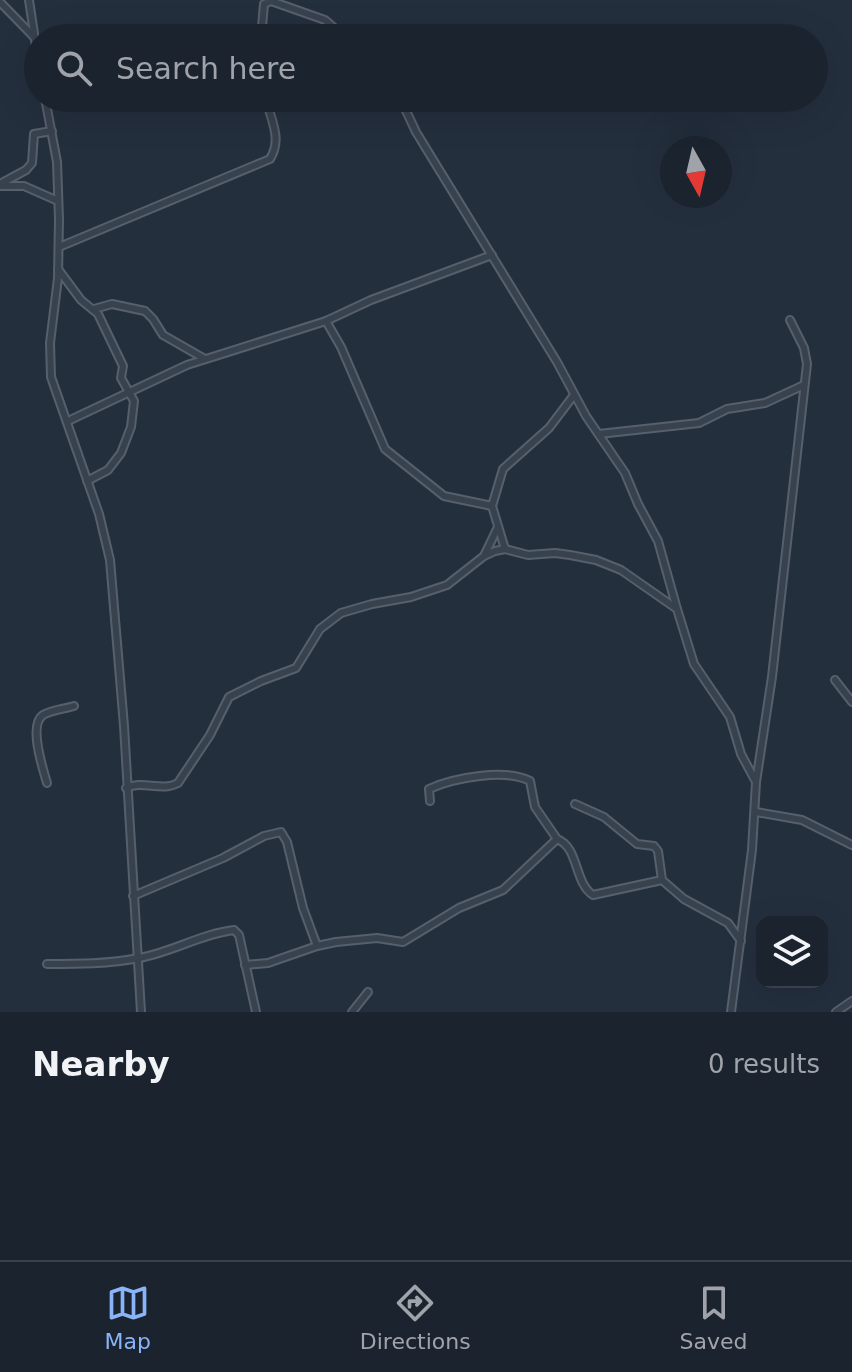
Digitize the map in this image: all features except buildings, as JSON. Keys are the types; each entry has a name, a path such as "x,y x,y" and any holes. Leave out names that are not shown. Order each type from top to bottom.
{"street":[{"path":"29,0 32,24"},
{"path":"262,24 264,4 271,1 330,24"},
{"path":"2,7 24,28"},
{"path":"48,112 57,162 59,247 50,343 51,377 99,514 110,560 124,726 141,1012"},
{"path":"59,247 270,159 276,147 276,137 270,112"},
{"path":"407,112 574,395 625,473 652,527 694,664 730,717 741,754 756,782"},
{"path":"0,185 32,163 34,134 52,131"},
{"path":"0,185 21,185 58,201"},
{"path":"68,421 205,359 326,321 371,300 492,255"},
{"path":"58,269 81,300 94,309 112,339 123,366 121,378 134,401 124,446 108,470 87,481"},
{"path":"94,309 112,304 145,311 163,335 205,359"},
{"path":"731,1012 756,812 756,782 772,677 801,427 806,356 790,320"},
{"path":"326,321 341,347 385,449 444,496 492,506"},
{"path":"599,434 699,423 727,409 765,403 804,385"},
{"path":"505,549 492,506 503,469 549,428 574,395"},
{"path":"484,556 498,527"},
{"path":"126,788 136,784 170,787 178,783 210,735 229,697 296,668 320,629 332,618 358,607 411,597 447,585 484,556 505,549 528,555 555,553 596,560 630,575 677,609"},
{"path":"835,680 852,702"},
{"path":"47,783 36,725 43,715 74,706"},
{"path":"430,801 429,789 450,782 480,776 521,777 530,781 535,807 557,839 567,846 585,887 593,895 662,880"},
{"path":"575,804 604,817 637,844 657,848 662,880 684,899 728,923 741,941"},
{"path":"756,812 804,820 852,845"},
{"path":"133,896 223,858 264,836 281,832 287,842 303,908 317,946"},
{"path":"245,965 268,963 317,946 369,938 399,943 406,941 459,908 503,890 557,839"},
{"path":"47,964 91,965 106,960 138,958 234,930 239,935 256,1012"},
{"path":"352,1012 368,992"},
{"path":"836,1012 852,1001"}]}
